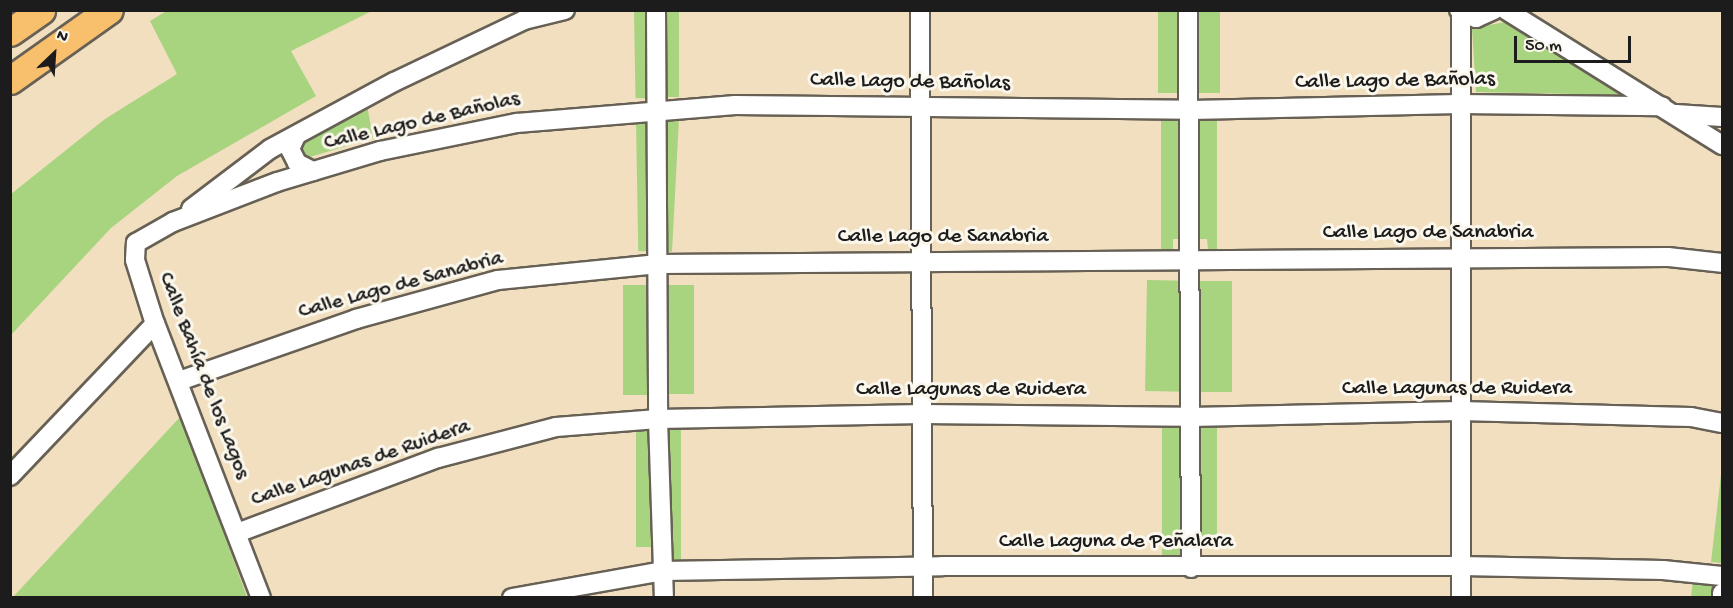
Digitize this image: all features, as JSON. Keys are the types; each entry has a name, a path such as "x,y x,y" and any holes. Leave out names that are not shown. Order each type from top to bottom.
{"highway":[{"path":"10,32 41,10"},
{"path":"10,80 109,10"}],"street":[{"path":"173,222 270,150 394,81 524,20 565,10"},
{"path":"656,10 658,419 664,597"},
{"path":"920,10 923,597"},
{"path":"1188,10 1191,568"},
{"path":"1461,597 1460,11 1476,18 1494,10"},
{"path":"1506,10 1722,145"},
{"name":"Calle Lago de Bañolas","path":"173,222 313,171 380,151 517,123 657,110 735,105 1190,110 1459,104 1668,110 1722,117"},
{"path":"296,136 290,149 297,163 313,171"},
{"name":"Calle Bahía de los Lagos","path":"173,222 136,243 135,260 155,324 261,597"},
{"name":"Calle Lago de Sanabria","path":"179,381 356,319 498,280 658,264 1668,257 1722,263"},
{"path":"10,476 155,324"},
{"name":"Calle Lagunas de Ruidera","path":"237,533 438,458 556,427 658,419 923,414 1191,417 1460,411 1691,417 1722,423"},
{"name":"Calle Laguna de Peñalara","path":"512,597 663,571 923,567 1461,566 1663,570 1722,576"}],"green space":[{"path":"168,10 372,11 291,51 316,96 177,176 111,228 11,335 11,194 105,119 177,74 150,21"},
{"path":"634,11 651,11 653,98 636,98"},
{"path":"660,11 679,11 679,97 660,97"},
{"path":"1158,11 1185,11 1185,93 1158,93"},
{"path":"1193,11 1220,11 1220,93 1193,93"},
{"path":"1506,22 1625,95 1476,92 1472,28"},
{"path":"367,105 373,138 310,157 303,154 302,141"},
{"path":"1161,117 1186,117 1186,239 1173,239 1173,249 1161,249"},
{"path":"1194,117 1217,117 1217,249 1208,249 1207,239 1194,239"},
{"path":"661,118 679,119 672,252 654,251"},
{"path":"636,120 652,120 654,251 638,251"},
{"path":"1147,280 1187,281 1185,392 1145,391"},
{"path":"1194,281 1232,281 1232,392 1194,392"},
{"path":"623,285 655,285 655,395 623,395"},
{"path":"662,285 694,285 694,394 662,394"},
{"path":"181,416 247,597 13,597"},
{"path":"1162,424 1186,424 1186,557 1162,557"},
{"path":"1194,424 1217,424 1217,546 1194,546"},
{"path":"664,426 681,426 681,560 664,560"},
{"path":"636,431 653,431 653,547 636,547"},
{"path":"1722,466 1722,554 1721,563 1711,562"},
{"path":"1693,580 1718,585 1717,597 1691,597"}]}
